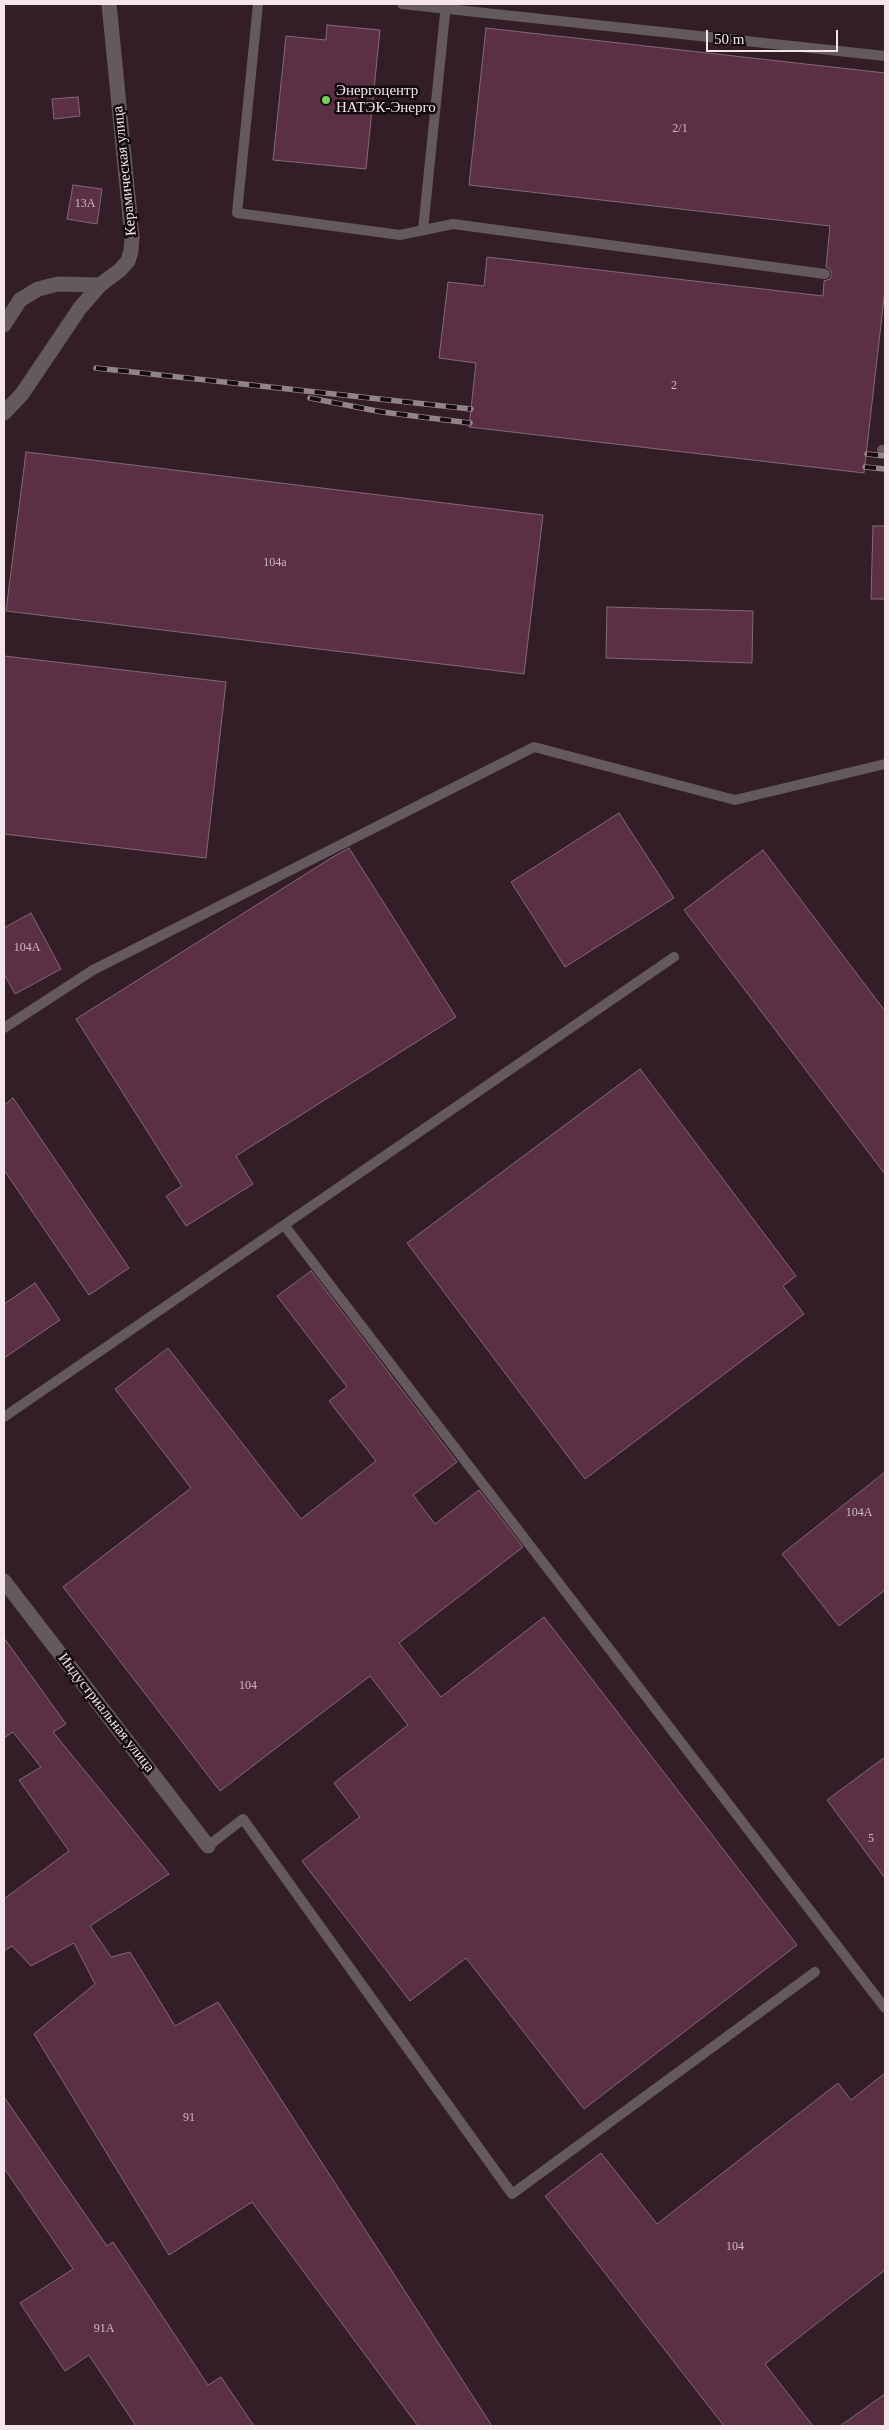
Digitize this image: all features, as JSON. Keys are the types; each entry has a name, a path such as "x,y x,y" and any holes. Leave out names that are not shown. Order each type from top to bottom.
{"street":[{"name":"Керамическая улица","path":"4,413 22,394 80,308 100,285 111,278 128,261 132,251 109,4"},
{"path":"4,325 20,300 38,289 58,284 100,285"},
{"name":"Индустриальная улица","path":"4,1581 208,1846"}],"lane":[{"path":"258,4 237,213 400,235 453,224 825,274"},
{"path":"402,4 446,6 885,56"},
{"path":"423,230 446,6"},
{"path":"4,1028 93,970 534,748 735,800 885,764"},
{"path":"4,1417 674,957"},
{"path":"284,1225 885,2008"},
{"path":"208,1846 243,1819 512,2194 815,1972"}],"building":[{"name":"Энергоцентр НАТЭК-Энерго","path":"327,25 380,30 366,169 273,160 286,36 326,40"},
{"path":"486,28 885,73 885,289 864,473 469,427 476,363 439,358 448,282 484,286 487,257 823,296 824,281 830,279 832,274 830,269 826,267 830,226 469,185"},
{"path":"78,97 80,116 54,119 52,99"},
{"path":"73,185 102,189 97,224 67,219"},
{"path":"26,452 543,515 524,674 6,611"},
{"path":"873,526 885,526 885,599 871,599"},
{"path":"607,607 753,611 752,663 606,658"},
{"path":"4,656 226,682 206,858 4,834"},
{"path":"619,813 674,898 565,967 511,882"},
{"path":"349,848 456,1017 236,1156 253,1184 186,1226 166,1196 182,1186 76,1019"},
{"path":"763,850 885,1011 885,1174 684,910"},
{"path":"31,913 61,969 15,994 4,974 4,928"},
{"path":"640,1069 796,1276 783,1286 804,1314 585,1479 407,1243"},
{"path":"13,1098 129,1268 89,1295 4,1170 4,1105"},
{"path":"311,1271 457,1462 413,1495 435,1524 479,1490 523,1547 399,1643 441,1697 544,1617 797,1945 584,2109 466,1958 410,2001 302,1861 360,1817 334,1783 408,1725 370,1676 220,1791 63,1587 191,1488 115,1389 168,1348 301,1519 376,1461 329,1401 347,1387 277,1296"},
{"path":"35,1283 60,1320 4,1358 4,1304"},
{"path":"885,1472 885,1590 839,1626 782,1554"},
{"path":"4,1638 66,1724 53,1732 169,1874 90,1926 111,1957 130,1952 175,2026 218,2002 492,2426 418,2426 252,2202 169,2255 34,2034 95,1984 74,1943 31,1966 12,1946 4,1951 4,1899 69,1851 19,1780 41,1767 13,1732 4,1738"},
{"path":"885,1757 885,1878 827,1800"},
{"path":"885,2073 885,2270 765,2364 813,2426 724,2426 545,2196 601,2153 657,2224 838,2083 851,2100"},
{"path":"4,2097 107,2246 113,2242 208,2385 221,2377 254,2426 136,2426 89,2355 65,2371 20,2303 73,2269 4,2168"},
{"path":"885,2394 885,2426 840,2426"}],"railway":[{"path":"96,368 471,409"},
{"path":"310,398 382,412 470,423"},
{"path":"867,454 885,456"},
{"path":"865,467 885,469"}],"place":[{"name":"Энергоцентр НАТЭК-Энерго","path":"326,100"}]}
